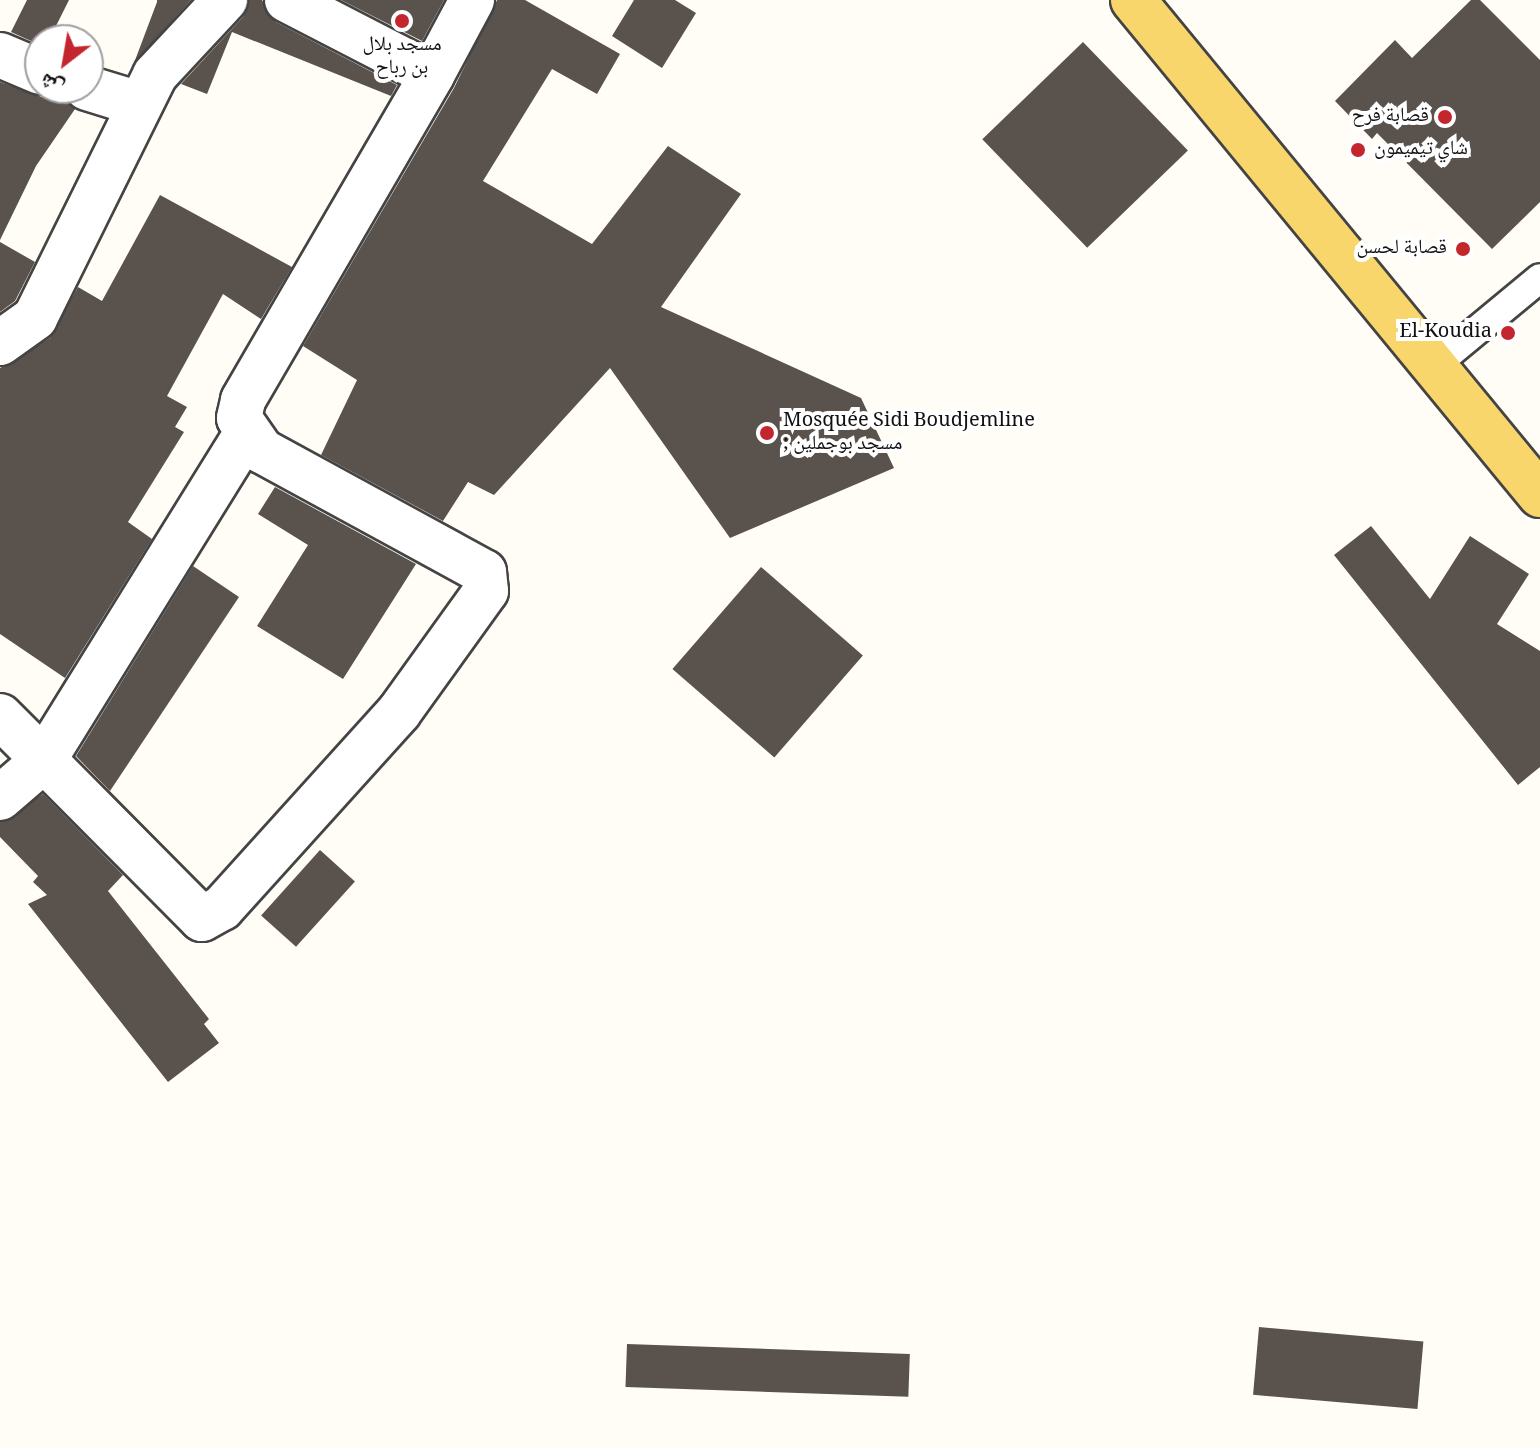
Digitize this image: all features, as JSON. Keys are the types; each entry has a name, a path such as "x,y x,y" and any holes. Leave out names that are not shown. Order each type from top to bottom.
{"main road":[{"path":"1133,0 1540,495"}],"street":[{"path":"0,343 35,318 139,104 175,50 225,0"},
{"path":"287,0 432,75"},
{"path":"0,716 191,915 211,917 399,712 481,603 484,572 262,451 246,434 239,418 243,400 432,75 472,0"},
{"path":"0,55 24,65"},
{"path":"104,93 139,104"},
{"path":"0,798 44,760 246,434"}],"lane":[{"path":"1435,365 1540,278"}],"building":[{"path":"27,0 69,0 57,24 24,24 24,38 11,32"},
{"path":"191,0 134,63 157,2"},
{"path":"249,0 262,0 276,22 397,85 391,96 232,32 207,94 181,84 243,17"},
{"name":"مسجد بلال بن رباح","path":"341,0 444,0 422,41"},
{"path":"497,0 525,0 620,54 597,94 552,69 483,181 592,244 668,146 741,194 661,307 861,398 894,468 730,538 610,368 494,495 468,482 443,521 321,455 357,380 303,346 454,88"},
{"path":"634,0 675,0 696,13 662,68 612,36"},
{"name":"قصابة فرح","path":"1471,0 1480,0 1540,60 1540,202 1492,249 1377,133 1372,139 1335,101 1395,40 1412,58"},
{"path":"1083,42 1188,151 1087,248 982,139"},
{"path":"0,82 24,91 24,104 72,104 75,109 36,166 0,240"},
{"path":"160,195 292,267 261,319 223,294 167,396 187,407 175,427 184,432 128,522 152,539 65,678 0,634 0,368 50,338 78,287 102,301"},
{"path":"0,242 35,262 15,301 0,312"},
{"path":"275,487 416,564 343,679 257,626 308,545 258,514"},
{"path":"1371,526 1430,599 1470,536 1529,574 1497,624 1540,651 1540,767 1518,785 1334,555"},
{"path":"193,566 239,597 110,791 76,756"},
{"path":"761,567 863,656 774,757 672,669"},
{"path":"43,794 123,875 108,891 209,1019 204,1024 219,1043 168,1082 28,904 47,895 33,882 38,876 0,837 0,822"},
{"path":"320,850 355,881 296,947 261,915"},
{"path":"1259,1327 1423,1341 1417,1409 1253,1395"},
{"path":"627,1344 910,1354 908,1397 625,1387"}],"place":[{"name":"مسجد بلال بن رباح","path":"402,21"},
{"name":"قصابة فرح","path":"1445,117"},
{"name":"شاي تيميمون","path":"1358,150"},
{"name":"قصابة لحسن","path":"1463,249"},
{"name":"El-Koudia","path":"1508,333"},
{"name":"Mosquée Sidi Boudjemline ; مسجد بوجملين","path":"767,433"}]}
